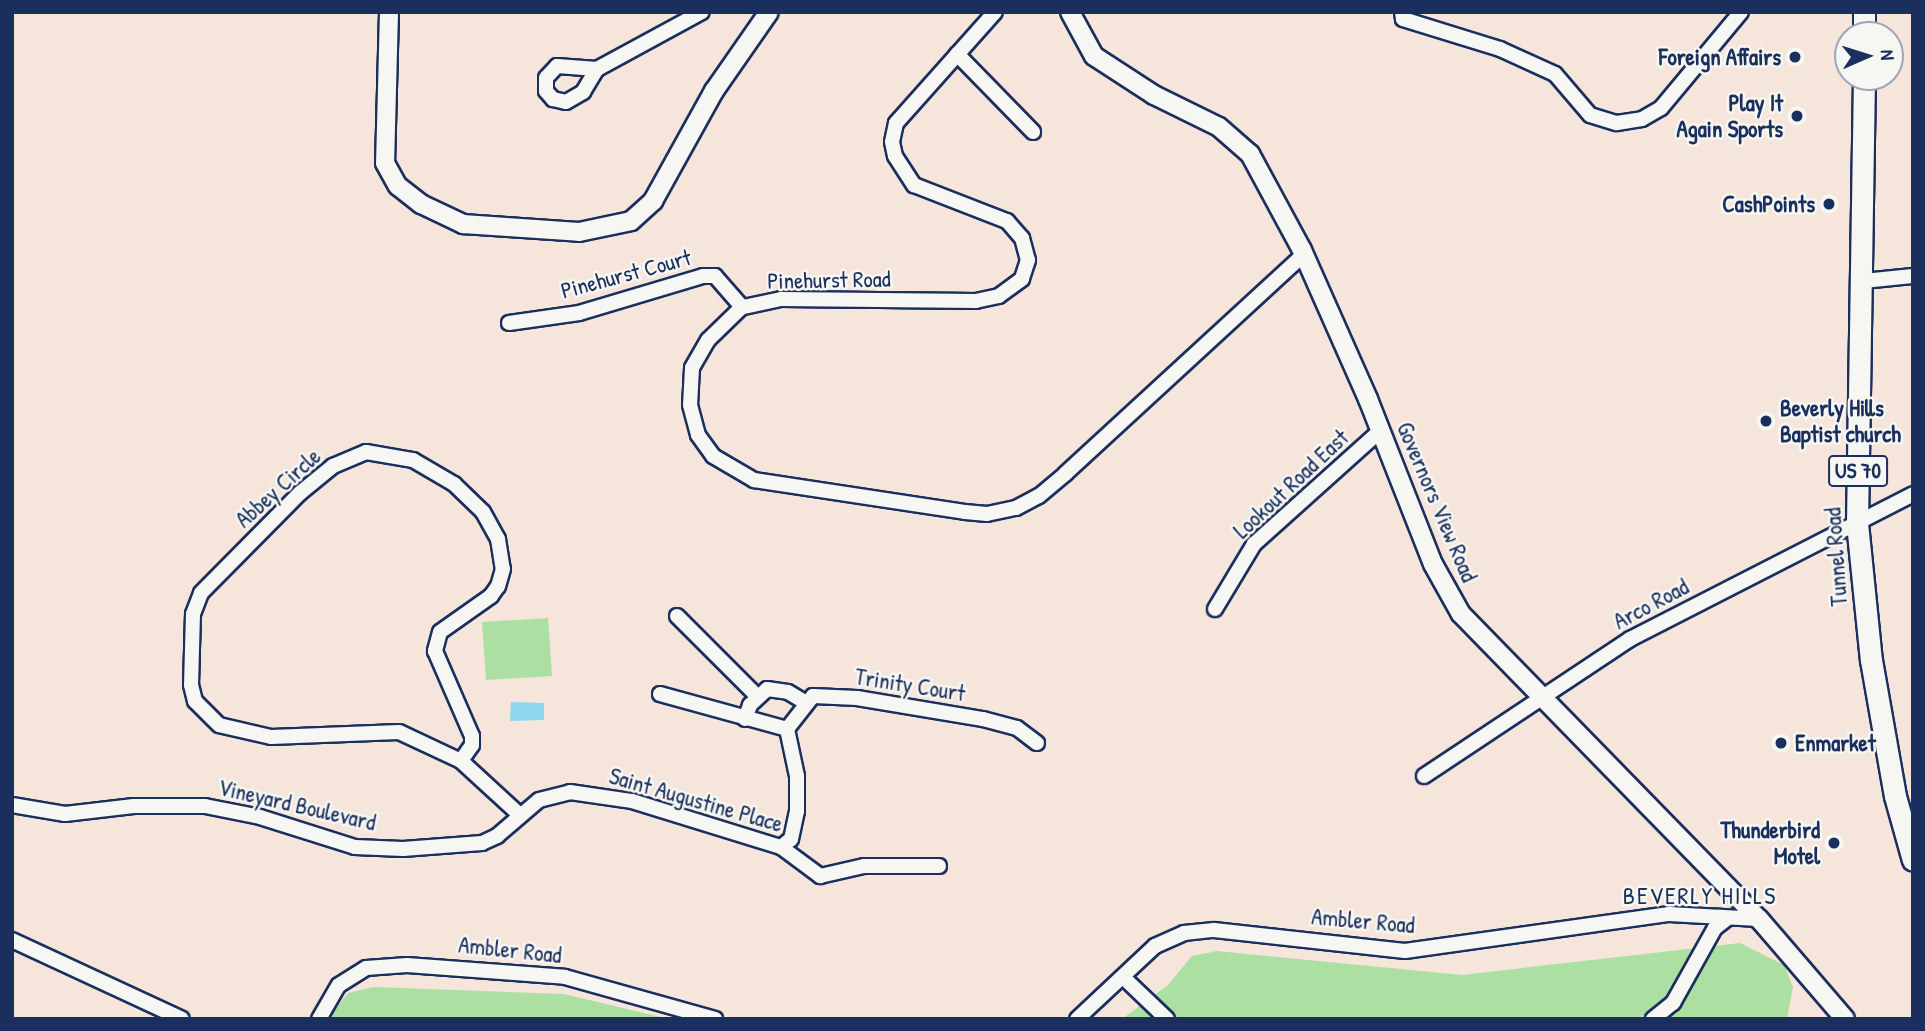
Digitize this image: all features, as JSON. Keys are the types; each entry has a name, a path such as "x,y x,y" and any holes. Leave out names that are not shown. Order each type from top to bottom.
{"main road":[{"name":"Tunnel Road","path":"1864,91 1863,281 1857,523 1871,660 1895,796 1913,860"}],"street":[{"path":"389,12 385,163 398,186 421,204 463,224 579,232 631,221 653,201 714,91 769,12"},
{"path":"597,69 702,12"},
{"name":"Pinehurst Road","path":"995,12 895,123 895,156 914,185 1007,221 1022,239 1028,260 1022,279 999,296 976,301 780,299 742,307 708,340 692,368 690,405 698,435 713,456 754,480 987,514 1039,496 1304,254"},
{"name":"Governors View Road","path":"1070,12 1094,56 1154,95 1219,127 1250,154 1304,254 1446,590 1461,614 1759,919 1845,1019"},
{"path":"1402,12 1404,19 1500,49 1555,74 1590,115 1617,123 1642,119 1661,108 1741,12"},
{"path":"957,54 1033,132"},
{"name":"Pinehurst Court","path":"509,323 579,313 703,276 715,276 742,307"},
{"path":"1863,281 1913,276"},
{"name":"Lookout Road East","path":"1215,608 1254,544 1380,431"},
{"name":"Abbey Circle","path":"461,761 472,745 472,736 435,650 440,632 491,596 498,586 503,569 498,539 483,512 454,484 413,460 386,453 349,457 300,493 201,593 192,625 191,685 195,701 219,725 271,737 399,732 461,761 520,815"},
{"name":"Arco Road","path":"1424,776 1540,696 1630,639 1913,495"},
{"path":"677,616 757,696"},
{"path":"746,719 757,696 777,689 806,703 787,729 797,776 797,811 791,839 781,846"},
{"path":"660,694 787,729"},
{"name":"Trinity Court","path":"806,703 813,696 857,698 983,719 1017,728 1037,743"},
{"name":"Saint Augustine Place","path":"520,815 555,794 588,793 645,805 781,846 820,876 864,866 939,866"},
{"name":"Vineyard Boulevard","path":"12,805 65,814 134,806 205,806 260,817 355,847 402,849 482,843 497,836 520,815"},
{"name":"Ambler Road","path":"1077,1019 1155,946 1184,933 1204,931 1405,951 1668,915 1759,919"},
{"path":"1653,1019 1673,1003 1715,928 1728,918"},
{"path":"12,940 182,1019"},
{"name":"Ambler Road","path":"319,1019 339,985 366,968 407,964 565,977 715,1019"},
{"path":"1123,977 1167,1019"}],"green space":[{"path":"548,618 552,676 486,680 482,622"},
{"path":"1740,943 1784,965 1793,987 1787,1019 1122,1019 1168,985 1192,956 1217,951 1462,975"},
{"path":"373,987 564,994 669,1019 328,1019 348,993"}],"water":[{"path":"511,702 544,703 544,720 510,721"}],"place":[{"name":"Foreign Affairs","path":"1795,57"},
{"name":"Play It Again Sports","path":"1797,116"},
{"name":"CashPoints","path":"1829,204"},
{"name":"Beverly Hills Baptist church","path":"1766,421"},
{"name":"Enmarket","path":"1781,743"},
{"name":"Thunderbird Motel","path":"1834,843"}],"district":[{"name":"BEVERLY HILLS","path":"1700,896"}]}
